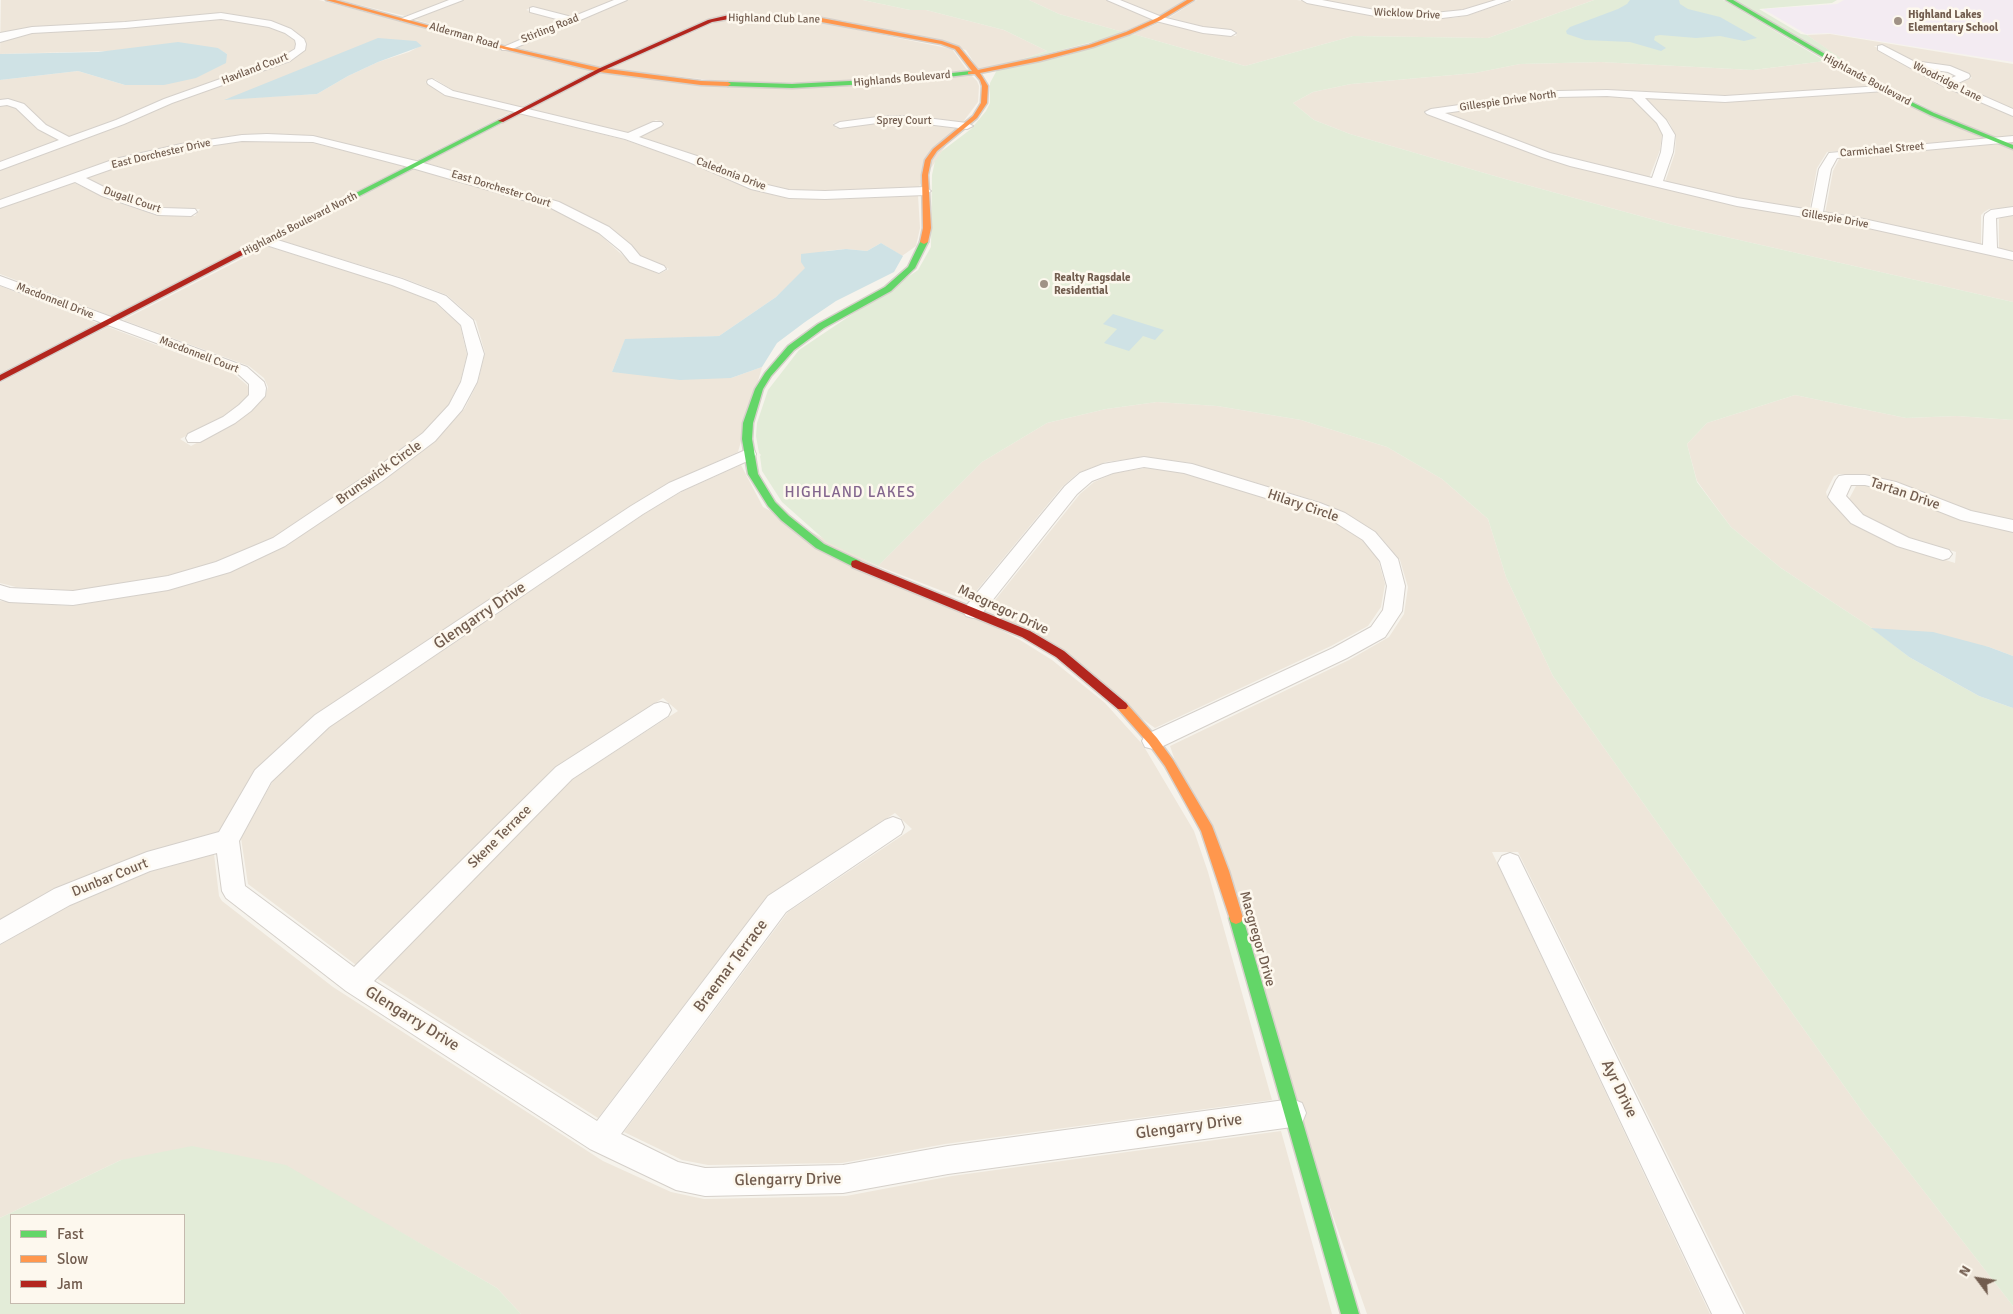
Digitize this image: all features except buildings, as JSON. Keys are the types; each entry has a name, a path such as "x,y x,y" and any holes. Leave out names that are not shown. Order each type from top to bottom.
{"street":[{"name":"Alderman Road","path":"329,0 405,19 506,48 600,70"},
{"path":"405,19 458,0"},
{"name":"Stirling Road","path":"506,48 622,0"},
{"path":"1112,0 1159,19 1203,30 1231,34"},
{"name":"Highlands Boulevard","path":"600,70 701,83 792,86 876,83 974,72 1030,62 1078,50 1128,33 1159,19 1191,0"},
{"name":"Wicklow Drive","path":"1307,0 1375,13 1434,16 1464,13 1505,0"},
{"name":"Highlands Boulevard","path":"1728,0 1881,89 2013,147"},
{"path":"533,10 572,20"},
{"name":"Haviland Court","path":"0,38 32,30 125,25 221,16 271,24 288,31 299,39 300,50 286,59 168,101 120,122 0,166"},
{"name":"Highland Club Lane","path":"600,70 710,20 728,17 764,17 828,20 942,43 961,51 974,72"},
{"name":"Woodridge Lane","path":"1882,48 1947,84 2013,113"},
{"path":"1913,65 1950,69 1965,76 1947,84"},
{"name":"Highlands Boulevard North","path":"0,378 600,70"},
{"name":"Macgregor Drive","path":"974,72 983,80 986,93 980,111 967,126 942,144 931,155 926,167 926,238 918,258 911,268 888,289 821,326 792,348 779,361 759,389 748,423 748,454 753,474 771,504 785,518 820,546 865,569 1026,634 1060,654 1115,699 1170,763 1207,830 1222,871 1350,1314"},
{"name":"Caledonia Drive","path":"432,82 449,93 630,137 693,159 755,186 789,194 825,195 925,191"},
{"name":"Gillespie Drive North","path":"1656,182 1546,155 1432,112 1558,94 1607,93 1725,98 1881,89"},
{"path":"1636,95 1662,122 1669,135 1667,152 1656,182"},
{"path":"0,103 8,102 20,106 42,127 69,141"},
{"name":"Sprey Court","path":"840,125 885,119 910,119 967,126"},
{"path":"630,137 657,124"},
{"name":"East Dorchester Drive","path":"0,204 119,162 212,141 267,137 313,139 416,164"},
{"path":"1996,141 2013,141"},
{"name":"Carmichael Street","path":"1816,216 1825,169 1833,155 1996,141"},
{"name":"East Dorchester Court","path":"416,164 555,205 604,230 626,248 635,259 659,269"},
{"name":"Dugall Court","path":"75,177 106,193 162,212 191,212"},
{"name":"Gillespie Drive","path":"1656,182 1737,202 1868,224 2013,256"},
{"path":"1990,251 1990,217 1995,212 2013,211"},
{"name":"Brunswick Circle","path":"0,592 9,595 73,598 168,583 223,567 279,542 376,477 429,437 456,407 469,382 476,354 468,323 441,299 397,282 268,241"},
{"name":"Macdonnell Drive","path":"0,280 110,321"},
{"name":"Macdonnell Court","path":"110,321 242,370 256,382 258,388 257,396 245,408 229,420 194,438"},
{"name":"Glengarry Drive","path":"748,454 675,487 637,510 322,722 263,776 227,840 234,891 355,983 600,1139 676,1176 705,1182 843,1180 948,1160 1292,1113"},
{"name":"Hilary Circle","path":"973,611 1071,490 1086,477 1110,468 1144,462 1186,468 1314,507 1339,517 1369,536 1389,559 1396,586 1392,611 1378,632 1340,653 1153,741"},
{"name":"Tartan Drive","path":"1943,554 1903,542 1857,519 1837,496 1845,480 1865,480 1890,486 1967,516 2013,526"},
{"name":"Skene Terrace","path":"355,983 564,773 661,710"},
{"name":"Braemar Terrace","path":"600,1139 777,904 893,827"},
{"name":"Dunbar Court","path":"0,933 62,898 147,862 227,840"},
{"name":"Ayr Drive","path":"1510,863 1728,1314"}],"shaded area":[{"path":"1,0 319,0 591,71 519,108 454,91 435,79 425,82 445,95 511,112 415,161 318,137 269,134 242,136 180,144 0,200 0,80 78,71 125,85 227,54 217,48 0,54","holes":["422,45 409,52 378,62 348,76 317,94 226,99"]},
{"path":"339,0 451,0 405,16"},
{"path":"464,0 615,0 572,17 532,7 526,10 565,20 506,45 413,19"},
{"path":"628,0 863,0 910,10 926,10 1004,30 1047,51 1011,63 978,69 966,50 841,20 729,15 599,67 515,47"},
{"path":"1029,0 1106,0 1152,19 1123,32 1059,14"},
{"path":"1117,0 1184,0 1158,16"},
{"path":"1197,0 1297,0 1374,14 1453,18 1469,15 1514,0 1594,0 1488,38 1353,36 1245,66 1133,34 1161,22 1200,32 1236,36 1237,32 1204,28 1167,19"},
{"path":"1316,0 1496,0 1446,14 1376,11"},
{"path":"1630,0 1679,0 1680,4 1688,9 1720,17 1757,38 1744,41 1720,36 1696,38 1655,36 1654,40 1666,48 1661,51 1630,42 1585,40 1567,34 1566,31 1570,27 1618,9"},
{"name":"Highland Lakes Elementary School","path":"1844,0 2013,0 2013,62 1828,33 1806,34 1763,9 1837,4"},
{"path":"721,20 814,21 952,49 967,70 930,75 827,83 729,82 609,69"},
{"path":"1830,34 2013,64 2013,110 1956,85 1972,78 1967,73 1944,65 1915,63 1884,46 1874,46 1910,67 2013,115 2013,136 1995,138 1937,113 1835,60 1841,59 1807,35"},
{"path":"378,38 416,41 422,46 378,62 348,76 317,94 224,100"},
{"path":"178,42 218,48 227,54 226,63 196,78 164,85 125,85 78,71 0,80 0,54 98,52"},
{"path":"1825,61 1871,87 1721,96 1605,90 1554,91 1427,110 1428,113 1542,156 1824,221 1860,225 2013,259 2013,302 1673,225 1505,179 1350,134 1314,120 1293,103 1313,92 1351,84 1475,73 1520,64 1601,62 1753,70"},
{"path":"601,73 726,87 971,75 979,86 978,102 963,122 910,116 833,123 836,128 910,121 958,127 918,188 825,192 792,191 759,183 699,157 639,137 665,123 656,120 628,134 529,110"},
{"path":"1880,91 1984,139 1827,152 1817,168 1809,212 1738,199 1665,182 1675,153 1676,136 1669,122 1645,97 1715,101"},
{"path":"1609,95 1631,97 1656,121 1662,134 1660,150 1649,178 1549,153 1443,113 1561,96"},
{"path":"521,114 625,140 786,196 918,195 920,228 916,246 902,256 881,243 867,251 846,249 825,251 776,297 719,336 625,340 612,372 731,378 762,367 738,452 670,483 631,506 315,716 254,772 218,833 144,853 57,889 0,922 0,601 71,606 167,590 227,572 286,546 382,480 438,438 465,408 478,382 485,353 476,321 447,295 403,278 279,240 416,168 550,208 597,232 630,262 659,274 669,269 642,257 609,228 561,203 426,163"},
{"path":"241,141 309,142 406,166 111,316 0,274 0,207 72,182 100,195 156,215 195,216 200,209 167,209 112,190 85,177 122,164 182,149"},
{"path":"1997,144 2013,150 2013,207 1989,209 1981,215 1981,246 1825,214 1833,171 1840,157"},
{"path":"2013,215 2013,253 1999,250 1999,219 2003,216"},
{"path":"881,243 903,256 894,272 836,301 805,322 777,343 762,367 731,378 680,380 612,372 625,339 719,336 776,297 805,268 801,262 801,254 846,249 867,251"},
{"path":"267,246 391,285 434,302 460,325 467,355 460,382 448,406 421,435 368,474 274,538 220,561 168,577 77,591 16,587 0,583 0,383 108,327 234,374 247,385 249,389 248,396 237,407 223,417 180,439 191,446 235,423 252,410 265,397 268,387 264,378 249,366 123,320"},
{"path":"0,286 97,323 0,373"},
{"path":"1113,314 1164,330 1155,340 1143,336 1129,351 1104,343 1117,329 1103,324"},
{"path":"1795,395 1906,418 1957,416 2013,420 2013,521 1967,510 1893,482 1865,474 1839,474 1834,476 1826,492 1827,496 1852,523 1898,545 1955,563 1956,552 1905,537 1865,517 1849,499 1856,486 1869,486 1888,491 1968,521 2013,532 2013,656 1989,647 1872,628 1781,568 1731,527 1697,481 1687,444 1707,423"},
{"path":"1157,402 1217,406 1301,420 1387,447 1442,479 1488,519 1506,577 1553,676 1864,1114 2013,1306 2013,1314 1746,1314 1518,852 1492,852 1710,1314 1367,1314 1170,746 1349,660 1389,637 1404,614 1408,587 1400,560 1379,535 1346,514 1317,501 1189,463 1144,457 1106,462 1078,473 1062,487 968,601 878,566 982,462 1047,423 1106,409"},
{"path":"741,465 763,507 1020,640 1052,660 1105,703 1143,745 1194,831 1208,872 1272,1100 945,1144 842,1163 708,1165 682,1160 624,1132 788,912 912,829 895,813 766,898 598,1118 376,978 572,779 678,711 663,698 554,768 356,965 248,884 241,838 274,779 331,726 644,514 681,492"},
{"path":"1146,468 1184,473 1311,512 1334,522 1361,539 1378,559 1385,584 1381,607 1368,626 1331,646 1155,728 988,609 1080,494 1094,482 1115,473"},
{"path":"1871,628 1933,632 1989,647 2013,656 2013,708 1979,696 1909,657"},
{"path":"214,854 219,896 222,901 333,987 603,1161 671,1192 704,1199 846,1196 952,1176 1281,1131 1332,1314 521,1314 497,1288 393,1228 121,1160 0,1218 0,945 66,907 149,872"}],"green space":[{"path":"863,0 1029,0 1059,14 1123,32 1104,39 1011,63 1047,51 1004,30 926,10 910,10"},
{"path":"1594,0 1723,0 1825,61 1753,70 1601,62 1520,64 1475,73 1351,84 1313,92 1293,103 1314,120 1350,134 1505,179 1673,225 2013,302 2013,420 1957,416 1906,418 1795,395 1707,423 1687,444 1697,482 1731,527 1781,568 1872,628 1909,657 1979,696 2013,708 2013,1306 1864,1114 1553,676 1506,577 1488,519 1442,479 1387,447 1301,420 1217,406 1157,402 1106,409 1047,423 982,462 878,566 827,542 782,502 762,471 761,455 756,436 757,423 768,390 799,350 918,270 931,247 932,175 935,161 942,151 971,129 986,111 990,103 990,83 997,70 1065,56 1133,34 1245,66 1353,36 1488,38"},
{"path":"1734,0 1837,0 1832,3 1759,9 1801,34 1807,35 1842,59 1835,60"},
{"path":"192,1146 286,1165 497,1288 521,1314 0,1314 0,1218 121,1160"}],"traffic: fast":[{"path":"1729,0 1881,89 1932,114 2013,147"},
{"path":"728,84 792,86 907,80 970,73"},
{"path":"256,246 501,121"},
{"path":"856,564 820,546 785,518 771,504 753,474 747,439 748,423 759,389 768,375 791,348 821,326 888,289 911,268 924,242"},
{"path":"1236,918 1350,1314"}],"traffic: slow":[{"path":"329,0 506,48 600,70 701,83 728,84"},
{"path":"970,73 1040,59 1091,46 1128,33 1159,19 1191,0"},
{"path":"762,18 816,19 942,43 957,48 983,80 985,86 984,103 975,117 935,150 928,160 925,175 927,228 924,242"},
{"path":"1122,706 1153,741 1169,763 1207,830 1236,918"}],"traffic: jam":[{"path":"501,121 600,70 710,21 729,17 762,18"},
{"path":"0,378 256,246"},
{"path":"856,564 1026,634 1060,654 1122,706"}],"place":[{"name":"Highland Lakes Elementary School","path":"1898,21"},
{"name":"Realty Ragsdale Residential","path":"1044,284"}],"district":[{"name":"HIGHLAND LAKES","path":"850,493"}]}
